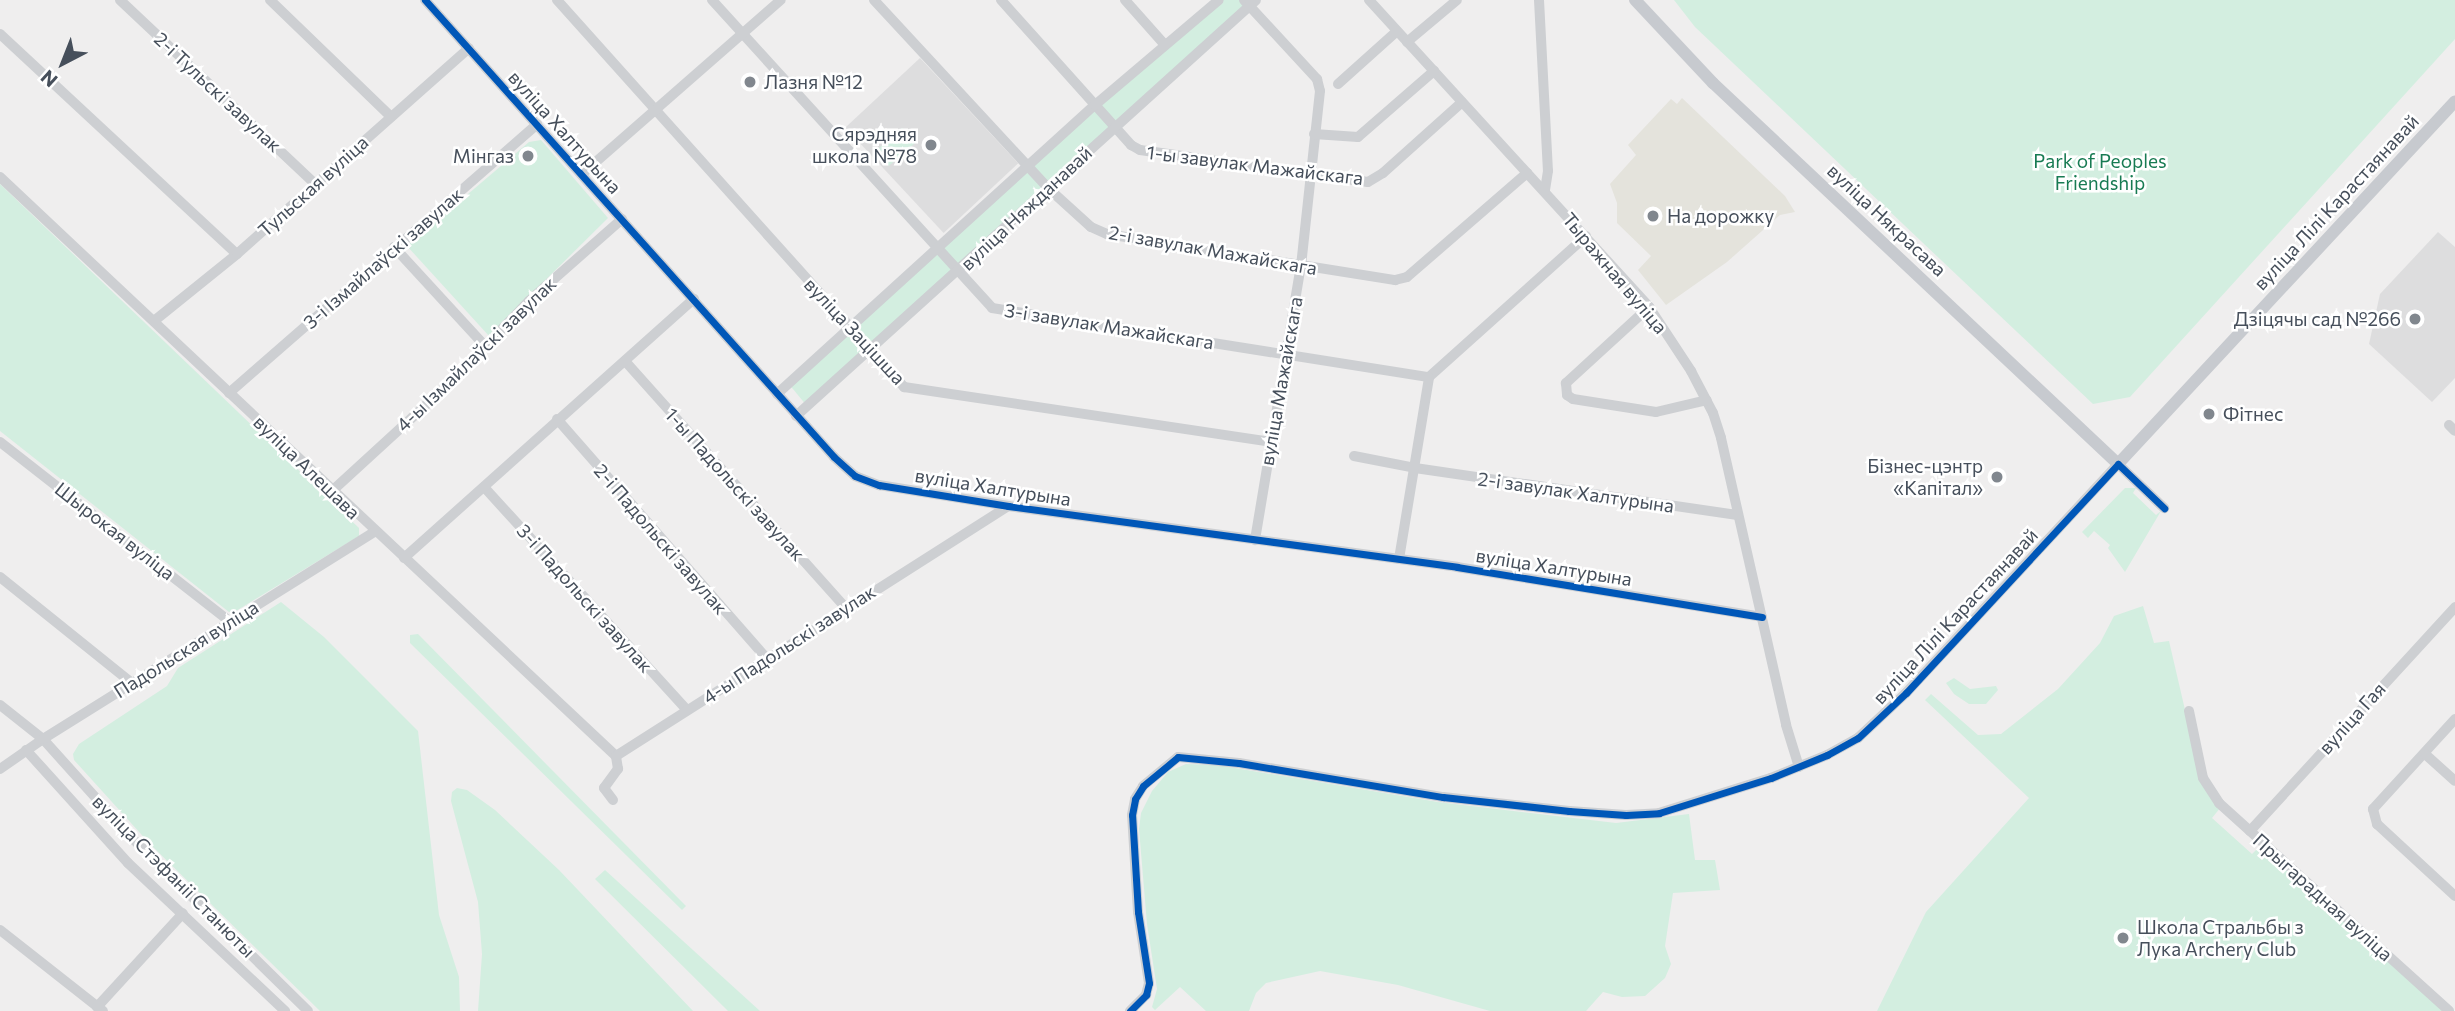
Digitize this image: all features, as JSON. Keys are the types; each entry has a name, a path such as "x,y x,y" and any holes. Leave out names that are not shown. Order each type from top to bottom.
{"main road":[{"name":"вуліца Някрасава","path":"1635,0 1713,83 2118,464"},
{"name":"вуліца Лілі Карастаянавай","path":"2118,464 2455,101"}],"street":[{"name":"2-і Тульскі завулак","path":"120,0 315,184"},
{"path":"270,0 391,117"},
{"name":"вуліца Халтурына","path":"425,0 842,467 867,482 1008,506 1399,559 1762,617"},
{"name":"вуліца Зацішша","path":"557,0 904,387 1271,442"},
{"name":"3-і завулак Мажайскага","path":"712,0 987,304 998,310 1429,377"},
{"path":"582,174 744,35 780,0"},
{"name":"2-і завулак Мажайскага","path":"874,0 1048,188 1091,226 1108,234 1395,280 1407,277 1527,173"},
{"name":"1-ы завулак Мажайскага","path":"1000,0 1095,106 1140,150 1368,182 1377,178 1462,102"},
{"path":"1125,0 1165,45"},
{"name":"вуліца Няжданавай","path":"777,394 939,250 1027,166 1219,0"},
{"name":"Тыражная вуліца","path":"1369,0 1649,307 1707,400 1721,438 1799,767"},
{"path":"1407,42 1457,0"},
{"path":"1538,0 1548,171 1545,191"},
{"name":"вуліца Няжданавай","path":"796,416 958,272 1250,2"},
{"name":"вуліца Мажайскага","path":"1250,2 1317,79 1320,91 1301,265 1255,540"},
{"path":"1338,84 1397,31"},
{"path":"0,34 237,254"},
{"name":"Тульская вуліца","path":"154,321 237,254 469,48"},
{"path":"1314,134 1358,137 1434,71"},
{"name":"3-і Ізмайлаўскі завулак","path":"229,393 537,124"},
{"name":"вуліца Алешава","path":"0,177 374,532 616,756"},
{"name":"4-ы Ізмайлаўскі завулак","path":"332,491 486,347 547,284 622,219"},
{"path":"1399,559 1429,377 1586,236"},
{"path":"394,247 486,347"},
{"path":"404,558 694,299"},
{"path":"1649,307 1566,383 1567,395 1573,399 1656,412 1707,400"},
{"name":"1-ы Падольскі завулак","path":"625,361 845,607"},
{"name":"2-і Падольскі завулак","path":"557,419 766,658"},
{"name":"Шырокая вуліца","path":"0,442 229,621"},
{"name":"2-і завулак Халтурына","path":"1354,457 1738,515"},
{"path":"2118,464 2164,508"},
{"name":"вуліца Лілі Карастаянавай","path":"1130,1011 1146,995 1149,983 1138,912 1132,815 1135,799 1143,786 1178,757 1239,763 1396,791 1626,815 1659,813 1799,767 1843,748 1883,717 2118,464"},
{"name":"3-і Падольскі завулак","path":"485,487 686,709"},
{"name":"4-ы Падольскі завулак","path":"616,756 845,607 1008,506"},
{"name":"Падольская вуліца","path":"0,769 229,621 374,532"},
{"path":"0,577 132,683"},
{"name":"вуліца Гая","path":"2250,831 2455,607"},
{"name":"вуліца Стэфаніі Станюты","path":"0,705 43,739 131,837 308,1011"},
{"name":"Прыгарадная вуліца","path":"2189,711 2203,778 2219,803 2451,1008"},
{"path":"2455,719 2373,809 2377,824 2455,896"},
{"path":"26,750 128,863 285,1011"},
{"path":"2425,754 2455,781"},
{"path":"613,800 604,788 618,769 616,756"},
{"path":"0,930 100,1009 183,914"}],"shaded area":[{"name":"Сярэдняя школа №78","path":"920,58 1018,163 944,233 845,128"},
{"path":"1682,98 1785,196 1795,212 1780,215 1727,262 1666,305 1638,270 1651,256 1617,223 1617,203 1610,184 1636,155 1628,145 1671,99 1677,104"},
{"name":"Дзіцячы сад №266","path":"2438,232 2455,247 2455,378 2432,402 2369,344 2380,294"}],"green space":[{"path":"1219,0 1256,0 807,406 788,383"},
{"name":"Park of Peoples Friendship","path":"1674,0 2455,0 2455,39 2130,397 2093,404 1695,27"},
{"path":"902,128 915,143 889,166 876,151"},
{"path":"541,140 608,218 489,336 407,246 529,142"},
{"path":"0,184 359,528 359,536 236,611 229,612 0,431"},
{"path":"2125,488 2136,488 2133,493 2156,515 2161,511 2125,572 2108,548 2110,545 2094,531 2088,538 2082,532"},
{"path":"281,602 324,637 418,731 439,915 459,977 460,1011 320,1011 150,844 74,760 73,754 79,744 167,686 178,668"},
{"path":"2143,606 2154,643 2169,641 2196,757 2221,807 2212,818 2252,854 2262,844 2448,1011 1877,1011 1926,912 2029,798 1925,700 1931,694 1978,735 2001,734 2058,689 2100,643 2114,616"},
{"path":"418,634 686,906 682,910 410,643 410,635"},
{"path":"1954,678 1970,689 1996,686 1998,690 1986,704 1969,704 1954,694 1946,683"},
{"path":"1186,764 1217,765 1438,802 1616,823 1689,814 1695,860 1715,860 1720,890 1673,893 1665,946 1671,964 1665,978 1645,996 1622,997 1603,992 1586,1011 1490,1011 1398,985 1320,971 1266,983 1256,993 1249,1011 1206,1011 1180,987 1155,1010 1152,1007 1157,989 1147,924 1139,829 1141,813 1152,791 1168,772"},
{"path":"457,788 467,790 495,810 559,870 693,1011 478,1011 482,954 478,902 451,801 452,792"},
{"path":"605,870 760,1011 728,1011 595,879"}],"cycle path":[{"path":"425,0 834,457 855,476 879,485 1008,506 1457,567 1762,617"},
{"path":"1130,1011 1146,995 1149,983 1138,912 1132,815 1135,799 1143,786 1178,757 1239,763 1443,797 1569,811 1626,815 1659,813 1771,778 1827,755 1858,738 1906,693 2118,464 2164,508"}],"place":[{"name":"Лазня №12","path":"750,82"},
{"name":"Сярэдняя школа №78","path":"931,145"},
{"name":"Мінгаз","path":"528,156"},
{"name":"На дорожку","path":"1653,216"},
{"name":"Дзіцячы сад №266","path":"2415,319"},
{"name":"Фітнес","path":"2209,414"},
{"name":"Бізнес-цэнтр «Капітал»","path":"1997,477"},
{"name":"Школа Стральбы з Лука Archery Club","path":"2123,938"}]}
